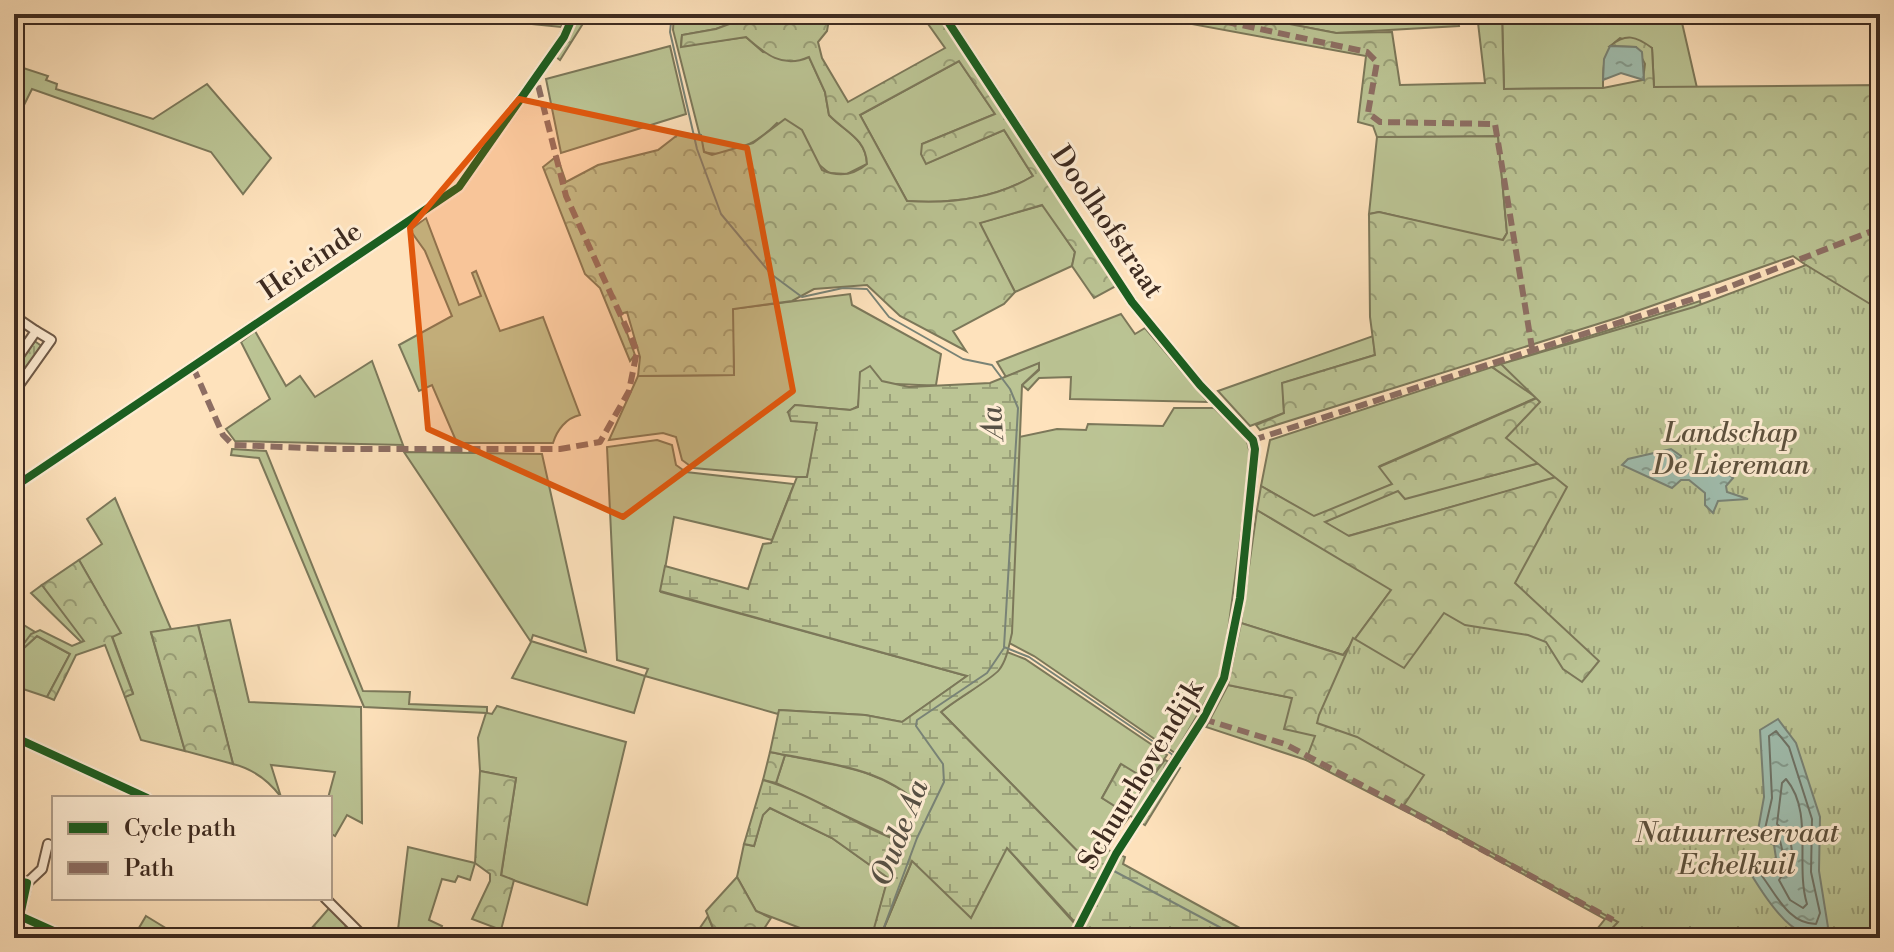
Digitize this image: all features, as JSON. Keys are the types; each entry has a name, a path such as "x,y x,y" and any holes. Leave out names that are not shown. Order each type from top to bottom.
{"street":[{"name":"Heieinde","path":"14,487 459,187 564,37 574,14"},
{"name":"Doolhofstraat","path":"943,14 1132,302 1200,385 1253,440"},
{"path":"14,316 51,340 14,392"},
{"path":"14,363 36,331"},
{"name":"Schuurhovendijk","path":"1073,938 1116,854 1203,719 1224,678 1240,598 1256,462 1253,440"},
{"path":"14,737 143,796"},
{"path":"48,844 42,869 27,883 20,916 69,938"},
{"path":"14,880 27,883"},
{"path":"327,900 365,938"}],"highlighted area":[{"path":"519,99 747,148 793,391 623,517 428,429 410,228"}],"green space":[{"path":"497,14 566,14 561,27 512,22"},
{"path":"576,14 589,14 560,60 556,57"},
{"path":"674,14 756,14 716,29 682,35 681,46 746,37 763,52 809,57 825,92 829,115 859,142 867,164 847,174 829,173 817,163 807,141 777,123 762,136 734,151 704,152 673,30"},
{"path":"756,14 830,14 827,31 818,42 822,58 848,102 945,48 921,14 937,14 1118,285 1094,298 1072,266 1075,252 1042,205 980,223 1015,292 1004,304 953,331 966,351 900,316 867,285 814,289 792,301 733,309 734,375 638,376 640,357 627,312 620,314 635,355 630,361 600,288 585,274 543,167 557,156 566,182 598,165 658,150 680,133 701,135 704,152 712,155 753,143 785,119 802,130 822,170 846,174 867,164 859,142 829,115 825,92 809,57 791,61 775,58 746,37 681,47 682,35 716,29","holes":["959,61 995,114 922,144 921,154 926,164 1004,130 1033,176 1004,190 972,198 923,202 907,201 860,115"]},
{"path":"1184,14 1238,14 1336,33 1392,32 1400,85 1485,83 1477,14 1502,14 1504,89 1603,88 1643,80 1645,64 1636,47 1610,46 1626,38 1641,41 1652,48 1654,87 1880,85 1880,317 1793,256 1620,317 1260,430 1256,425 1284,413 1282,383 1375,355 1370,317 1369,214 1379,212 1503,240 1507,233 1498,136 1377,137 1373,126 1358,122 1366,56 1186,23"},
{"path":"1238,14 1457,14 1459,26 1336,33"},
{"path":"1502,14 1680,14 1697,88 1654,87 1652,48 1620,38 1607,54 1603,88 1504,89"},
{"path":"670,46 686,114 561,153 546,79"},
{"path":"959,61 995,114 922,144 927,163 1004,130 1033,176 1004,190 972,198 907,201 860,115"},
{"path":"14,65 48,76 46,80 57,84 56,89 153,119 207,84 271,158 243,194 211,152 32,89 14,125"},
{"path":"1498,136 1507,233 1502,241 1379,212 1369,214 1377,137"},
{"path":"1043,205 1075,252 1072,266 1015,292 979,223"},
{"path":"426,218 459,305 481,296 472,273 476,271 500,331 543,317 580,415 563,425 553,443 457,443 432,385 419,391 399,345 452,316 425,251 410,230"},
{"path":"1806,265 1880,310 1880,938 1603,938 1618,922 1404,805 1424,775 1357,737 1317,723 1319,715 1353,638 1404,668 1444,613 1465,625 1528,635 1546,642 1563,669 1582,682 1599,661 1515,583 1567,487 1506,438 1540,402 1501,364 1694,307"},
{"path":"850,294 852,305 941,354 936,385 889,384 871,388 860,392 858,406 851,410 795,405 788,412 818,423 807,478 693,468 682,460 676,437 663,433 609,440 638,376 734,375 732,309"},
{"name":"Natuurreservaat Echelkuil","path":"1700,301 1824,938 1590,938 1605,919 1306,760 1315,736 1284,729 1292,698 1228,685 1241,623 1343,655 1391,590 1257,510 1261,486 1314,516 1392,484 1379,467 1537,398 1492,367","holes":["1539,463 1556,477 1349,536 1325,522 1398,491 1405,499"]},
{"path":"1121,314 1135,334 1145,328 1208,402 1070,399 1071,377 1039,378 1028,390 1022,385 1039,370 1038,364 1006,377 997,362"},
{"path":"255,331 286,386 300,376 315,397 372,361 403,445 235,441 226,429 270,399 241,342"},
{"path":"1373,336 1375,355 1283,383 1284,413 1250,426 1218,391"},
{"path":"33,340 43,347 16,384 14,367"},
{"path":"1039,363 1039,369 1022,385 1012,633 1007,652 995,674 941,712 1091,865 1103,848 1125,857 1123,864 1258,938 1078,938 1082,930 1007,848 971,918 912,861 881,935 873,932 888,878 832,838 770,808 763,815 754,846 744,844 763,780 799,793 904,843 920,805 905,792 869,774 770,752 779,710 865,715 902,722 967,676 660,591 665,566 748,589 763,544 771,543 797,477 807,477 817,423 791,421 788,412 795,405 850,410 858,407 860,372 870,366 882,381 909,387 990,383"},
{"path":"1492,367 1538,397 1380,466 1393,484 1314,517 1261,486 1270,440"},
{"path":"1174,408 1214,408 1247,441 1251,458 1224,661 1217,682 1175,753 1034,656 1009,643 1019,437 1057,429 1086,430 1088,424 1163,426"},
{"path":"657,440 672,445 676,465 686,472 794,484 772,540 674,517 661,592 967,676 902,722 865,715 780,710 778,714 645,676 648,669 617,660 607,447"},
{"path":"232,449 266,451 363,691 410,692 409,704 487,707 487,713 492,714 497,706 626,742 587,905 501,876 516,778 480,771 478,738 486,713 364,707 259,458 231,455"},
{"path":"404,452 542,454 586,652 533,635 531,641 645,676 634,713 512,678 531,642"},
{"path":"1540,463 1558,477 1348,536 1324,522 1398,490 1405,498"},
{"path":"115,498 171,629 151,633 185,751 141,740 125,697 133,693 112,636 120,633 79,560 102,544 87,519"},
{"path":"1257,510 1392,589 1343,655 1241,623"},
{"path":"79,560 121,633 112,637 133,694 125,697 105,645 76,655 54,700 47,697 70,654 37,636 14,657 31,634 40,630 72,646 84,641 42,585"},
{"path":"42,585 85,641 81,642 31,593"},
{"path":"14,619 35,632 14,654"},
{"path":"230,620 249,702 361,707 362,823 347,815 335,836 332,834 332,796 329,796 335,772 271,765 280,796 260,776 233,764 198,625"},
{"path":"198,625 233,764 185,751 151,632"},
{"path":"37,636 70,654 47,697 14,686 14,657"},
{"path":"1007,652 1025,659 1167,755 1149,781 1120,765 1102,798 1130,816 1092,866 941,712 996,671"},
{"path":"1228,685 1292,698 1316,736 1306,760 1206,727"},
{"path":"770,752 785,755 776,783 763,780"},
{"path":"785,755 857,770 906,793 920,805 903,843 776,783"},
{"path":"1165,760 1180,768 1145,825 1102,798 1121,764 1149,781"},
{"path":"480,771 516,778 501,875 514,880 501,930 472,919 490,881 490,874 475,863"},
{"path":"770,808 832,838 888,878 874,931 881,935 912,861 1006,847 1076,925 1069,938 826,938 756,911 737,877 744,844 754,846 763,814"},
{"path":"408,847 475,863 470,880 458,876 455,882 442,879 429,920 442,926 437,938 397,938"},
{"path":"737,877 756,911 771,918 758,938 717,938 706,911"},
{"path":"331,906 357,938 303,938"},
{"path":"146,916 182,938 133,938"},
{"path":"708,916 717,938 693,938"}],"water":[{"path":"1610,46 1636,47 1642,52 1644,80 1621,73 1603,80 1604,59"},
{"path":"1671,449 1681,456 1678,467 1700,474 1722,469 1733,478 1726,486 1727,492 1748,499 1718,501 1713,513 1705,505 1705,493 1689,480 1681,480 1672,488 1622,465 1628,459"},
{"path":"1778,719 1796,743 1820,817 1819,871 1828,927 1821,933 1802,932 1786,921 1745,864 1752,855 1762,864 1776,858 1774,845 1757,836 1764,797 1760,730"}],"waterway":[{"name":"Aa","path":"672,14 670,32 697,149 721,214 771,274 802,297 843,288 867,289 889,317 963,359 992,365 1010,389 1018,408 1004,647 1029,657 1173,755 1105,864"},
{"name":"Oude Aa","path":"880,938 917,838 944,782 943,764 916,726 917,720 987,673 1004,648"},
{"name":"Aa","path":"1114,871 1240,938"}],"marked path":[{"path":"1190,14 1367,52 1377,62 1368,113 1380,122 1495,124 1532,348"},
{"path":"193,367 223,435 233,445 332,449 560,449 600,442 629,391 637,351 566,196 536,77"},
{"path":"1253,440 1721,290 1880,228"},
{"path":"1203,719 1285,744 1613,920"}],"cycle path":[{"path":"14,487 459,187 564,37 574,14"},
{"path":"943,14 1132,302 1200,385 1253,440 1255,449 1240,598 1224,678 1203,719 1116,854 1073,938"},
{"path":"14,737 143,796"},
{"path":"14,880 27,883 20,916 69,938"}],"park label":[{"name":"Landschap De Liereman","path":"1731,449"}]}
